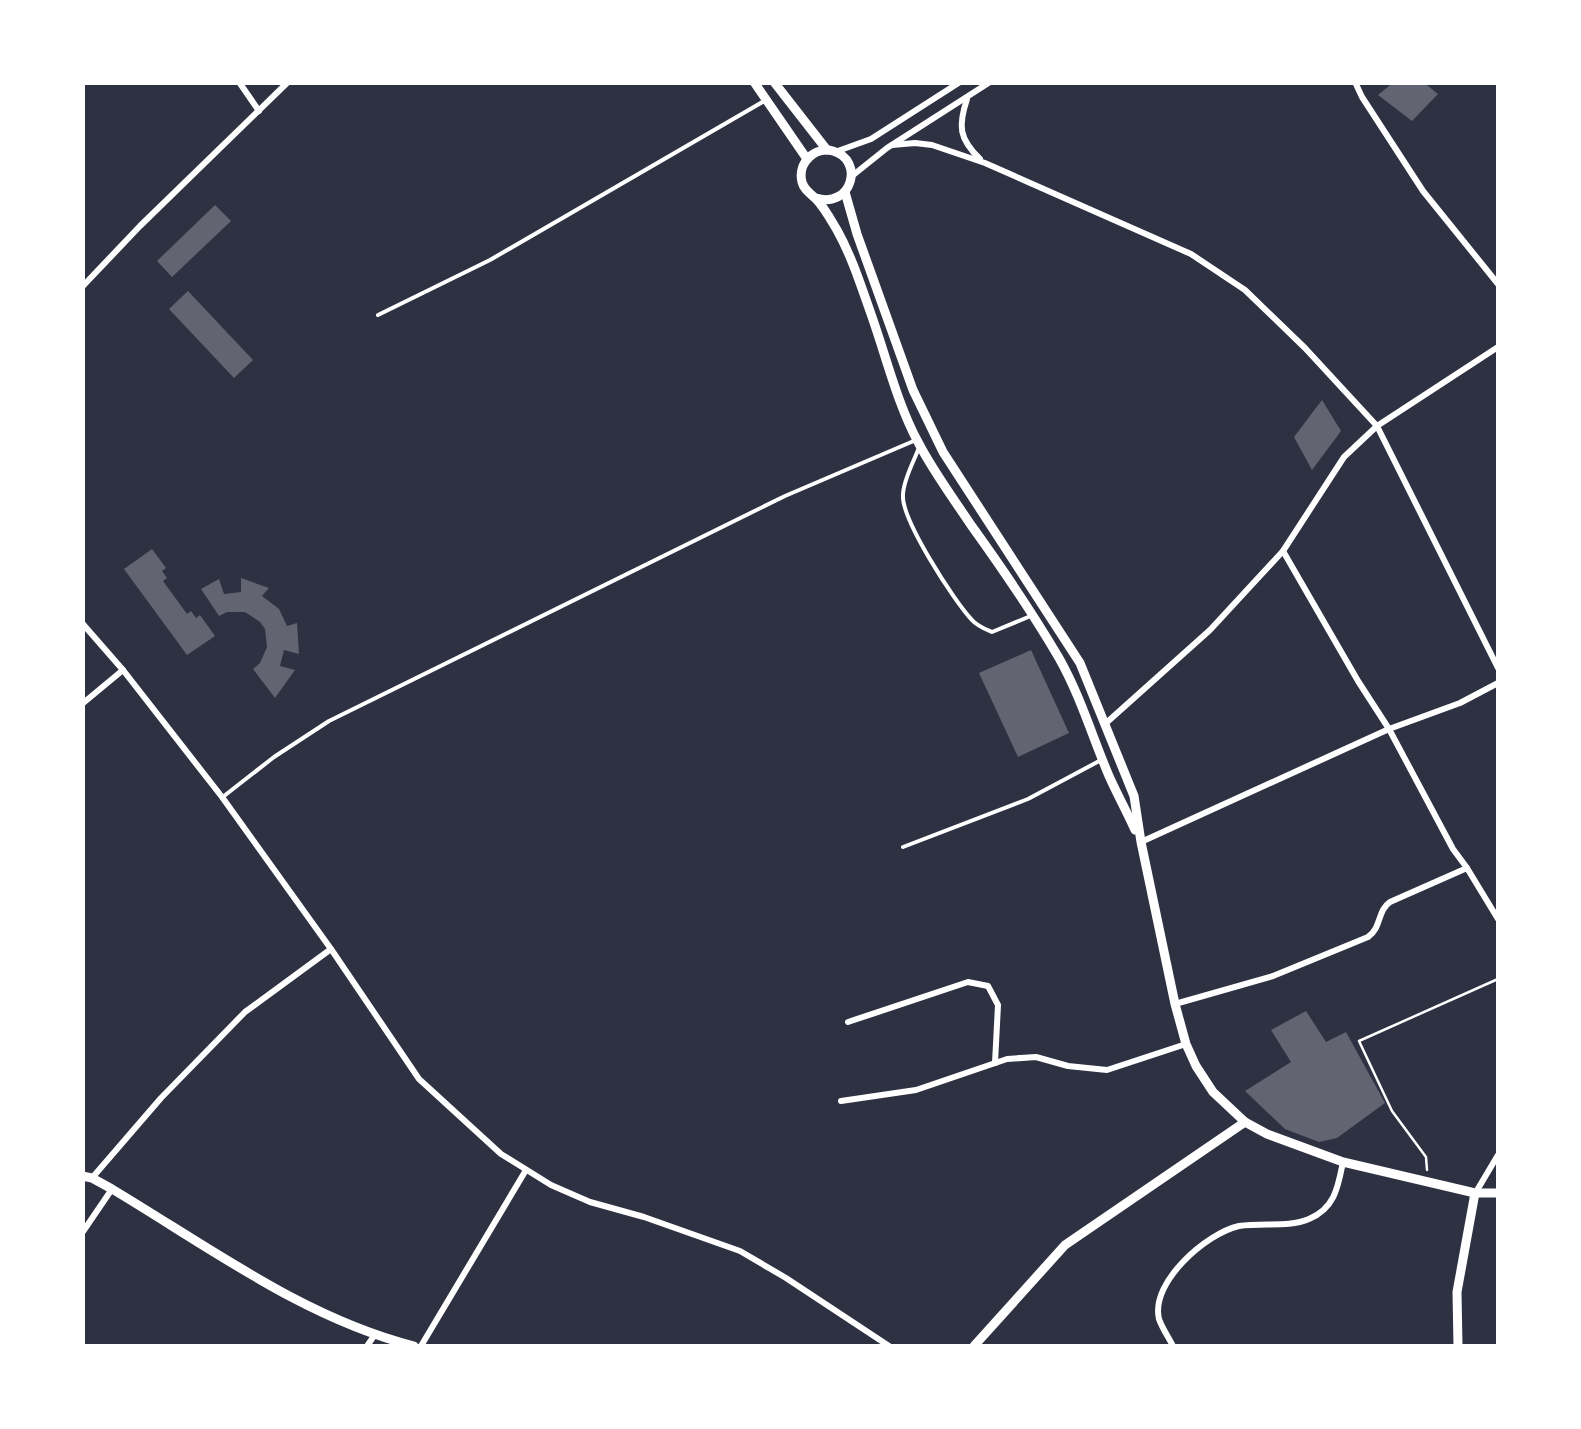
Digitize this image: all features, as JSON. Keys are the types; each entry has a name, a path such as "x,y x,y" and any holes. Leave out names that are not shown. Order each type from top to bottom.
{"main road":[{"path":"754,82 807,159"},
{"path":"774,82 831,151 848,162 852,177 846,192 857,234 926,420 942,452 1080,663 1134,796 1175,1004 1196,1066 1214,1092 1245,1122 1266,1134 1342,1162 1476,1193 1498,1193"},
{"path":"831,151 820,151 807,159 801,173 804,188 816,198 838,231 918,443 1060,661 1141,842"},
{"path":"816,198 833,199 846,192"},
{"path":"975,1346 1065,1245 1245,1122"},
{"path":"87,1177 298,1302 374,1336 418,1346"},
{"path":"1458,1346 1457,1292 1476,1193"}],"street":[{"path":"239,82 260,111"},
{"path":"82,287 288,82"},
{"path":"831,151 871,139 960,82"},
{"path":"852,177 892,145 990,82"},
{"path":"1355,82 1423,190 1498,284"},
{"path":"968,97 962,114 963,138 985,163"},
{"path":"892,145 932,146 985,163 1191,254 1245,290 1306,348 1377,426 1498,668"},
{"path":"1104,724 1210,630 1283,551 1344,457 1377,426 1498,347"},
{"path":"1283,551 1389,729 1452,849 1498,920"},
{"path":"82,623 124,670 222,797 419,1078 501,1154 551,1186 590,1202 740,1252 889,1346"},
{"path":"82,704 124,670"},
{"path":"1141,842 1498,683"},
{"path":"1175,1004 1274,976 1368,937 1377,929 1387,904 1467,868"},
{"path":"87,1177 245,1012 331,949"},
{"path":"848,1022 968,982 988,986 998,1005 995,1063"},
{"path":"841,1101 916,1090 1007,1059 1036,1057 1068,1066 1106,1070 1186,1044"},
{"path":"1476,1193 1498,1155"},
{"path":"1173,1346 1158,1316 1162,1292 1186,1256 1214,1236 1238,1226 1308,1219 1326,1207 1338,1192 1342,1162"},
{"path":"418,1346 526,1170"},
{"path":"82,1234 112,1189"},
{"path":"366,1346 374,1336"}],"lane":[{"path":"378,314 490,260 766,100"},
{"path":"918,443 902,495 919,538 950,591 974,624 992,632 1033,615"},
{"path":"222,797 329,721 785,496 918,443"},
{"path":"903,847 1028,799 1103,759"}],"path":[{"path":"1428,1181 1426,1157 1392,1112 1359,1041 1498,980"}],"building":[{"path":"1394,82 1423,82 1438,94 1412,121 1378,95"},
{"path":"215,205 231,221 172,277 157,261"},
{"path":"188,291 253,360 234,378 169,309"},
{"path":"1322,400 1341,431 1312,470 1294,437"},
{"path":"152,549 166,568 162,571 167,578 163,581 187,614 191,611 196,618 200,615 215,636 187,655 124,569"},
{"path":"241,578 269,588 262,596 279,609 287,626 297,623 299,654 284,650 280,666 295,670 275,698 253,669 267,647 265,629 245,612 219,616 201,589 219,579 224,594 241,592"},
{"path":"1031,650 1069,733 1018,757 979,673"},
{"path":"1306,1011 1326,1042 1346,1032 1385,1103 1337,1138 1319,1142 1285,1129 1245,1091 1291,1062 1271,1030"}]}
